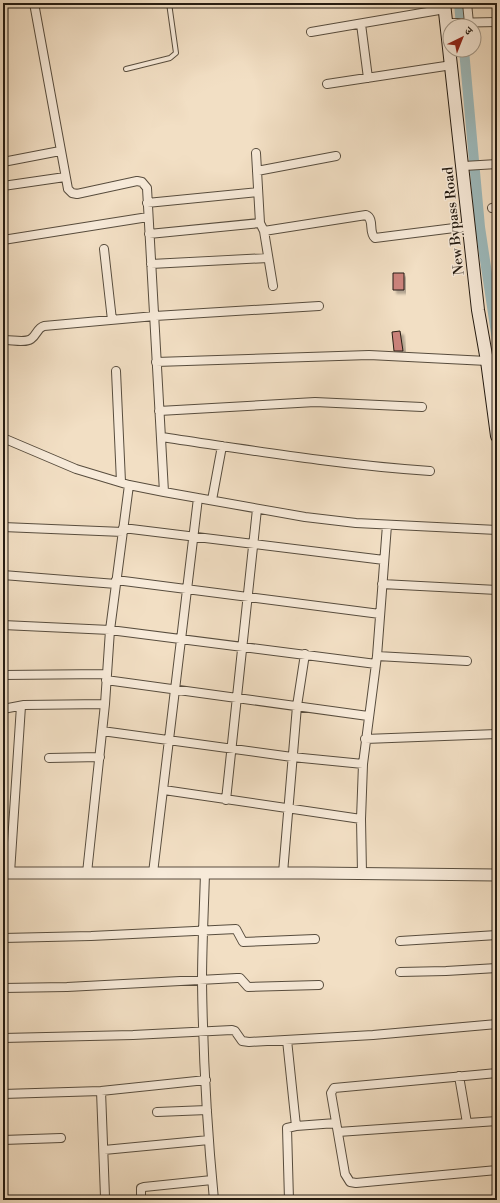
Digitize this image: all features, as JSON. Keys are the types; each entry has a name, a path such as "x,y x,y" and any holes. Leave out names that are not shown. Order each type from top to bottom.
{"main road":[{"name":"New Bypass Road","path":"445,6 455,18"},
{"name":"New Bypass Road","path":"453,58 452,65 471,166 470,226 478,310 496,413 497,436"}],"street":[{"path":"34,3 68,189 72,193 77,194 142,182 147,188 164,492"},
{"path":"461,18 467,3"},
{"path":"311,32 361,24 445,6"},
{"path":"482,22 497,22"},
{"path":"361,24 368,78"},
{"path":"327,84 452,65"},
{"path":"3,162 60,151"},
{"path":"256,153 262,227 273,286"},
{"path":"257,171 336,156"},
{"path":"471,166 497,164"},
{"path":"3,186 65,177"},
{"path":"147,203 258,192"},
{"path":"149,234 262,227 366,214 369,216 371,232 375,238 470,226"},
{"path":"3,240 148,217"},
{"path":"104,249 112,320"},
{"path":"151,264 268,258"},
{"path":"6,340 28,341 34,337 41,327 44,326 155,316 319,306"},
{"path":"156,362 369,355 488,361"},
{"path":"87,873 100,757 110,630 123,530 125,484 116,370"},
{"path":"159,411 315,402 422,407"},
{"path":"161,437 310,460 376,468 430,471"},
{"path":"3,438 76,469 125,484 164,492 305,517 387,525 497,530"},
{"path":"212,500 222,446"},
{"path":"153,873 198,498"},
{"path":"226,800 233,749 257,508"},
{"path":"362,873 361,819 363,764 376,660 387,525"},
{"path":"3,527 123,530 384,560"},
{"path":"3,576 116,582 186,589 380,614"},
{"path":"382,584 497,590"},
{"path":"3,625 110,630 242,648 376,660 466,661"},
{"path":"283,873 297,706 305,654"},
{"path":"3,675 107,677 175,691 368,716"},
{"path":"3,709 21,706 105,704"},
{"path":"21,706 7,873 362,873 497,875"},
{"path":"102,731 292,757 363,764"},
{"path":"365,739 497,734"},
{"path":"49,758 100,757"},
{"path":"164,790 361,819"},
{"path":"205,873 202,980 207,1110 214,1200"},
{"path":"3,938 236,929 240,933 240,940 243,942 315,939"},
{"path":"400,941 497,935"},
{"path":"400,972 446,972 497,968"},
{"path":"3,988 240,978 245,985 252,987 319,985"},
{"path":"3,1038 235,1031 239,1038 245,1042 373,1035 497,1024"},
{"path":"287,1040 296,1126"},
{"path":"497,1073 334,1088 331,1093 345,1174 350,1182 356,1183 497,1170"},
{"path":"459,1076 467,1123"},
{"path":"3,1094 101,1091 206,1080"},
{"path":"101,1091 105,1196"},
{"path":"157,1112 207,1110"},
{"path":"338,1132 497,1121"},
{"path":"289,1200 286,1132 289,1126 336,1123"},
{"path":"3,1140 61,1138"},
{"path":"104,1150 209,1140"},
{"path":"3,1171 3,1187"},
{"path":"141,1200 141,1188 144,1186 212,1180"}],"lane":[{"path":"126,69 170,58 176,53 169,3"}],"building":[{"path":"393,273 404,273 404,290 393,290"},
{"path":"400,331 403,351 394,351 392,332"}],"waterway":[{"path":"459,3 460,18"},
{"path":"465,58 480,227 497,340"}]}
